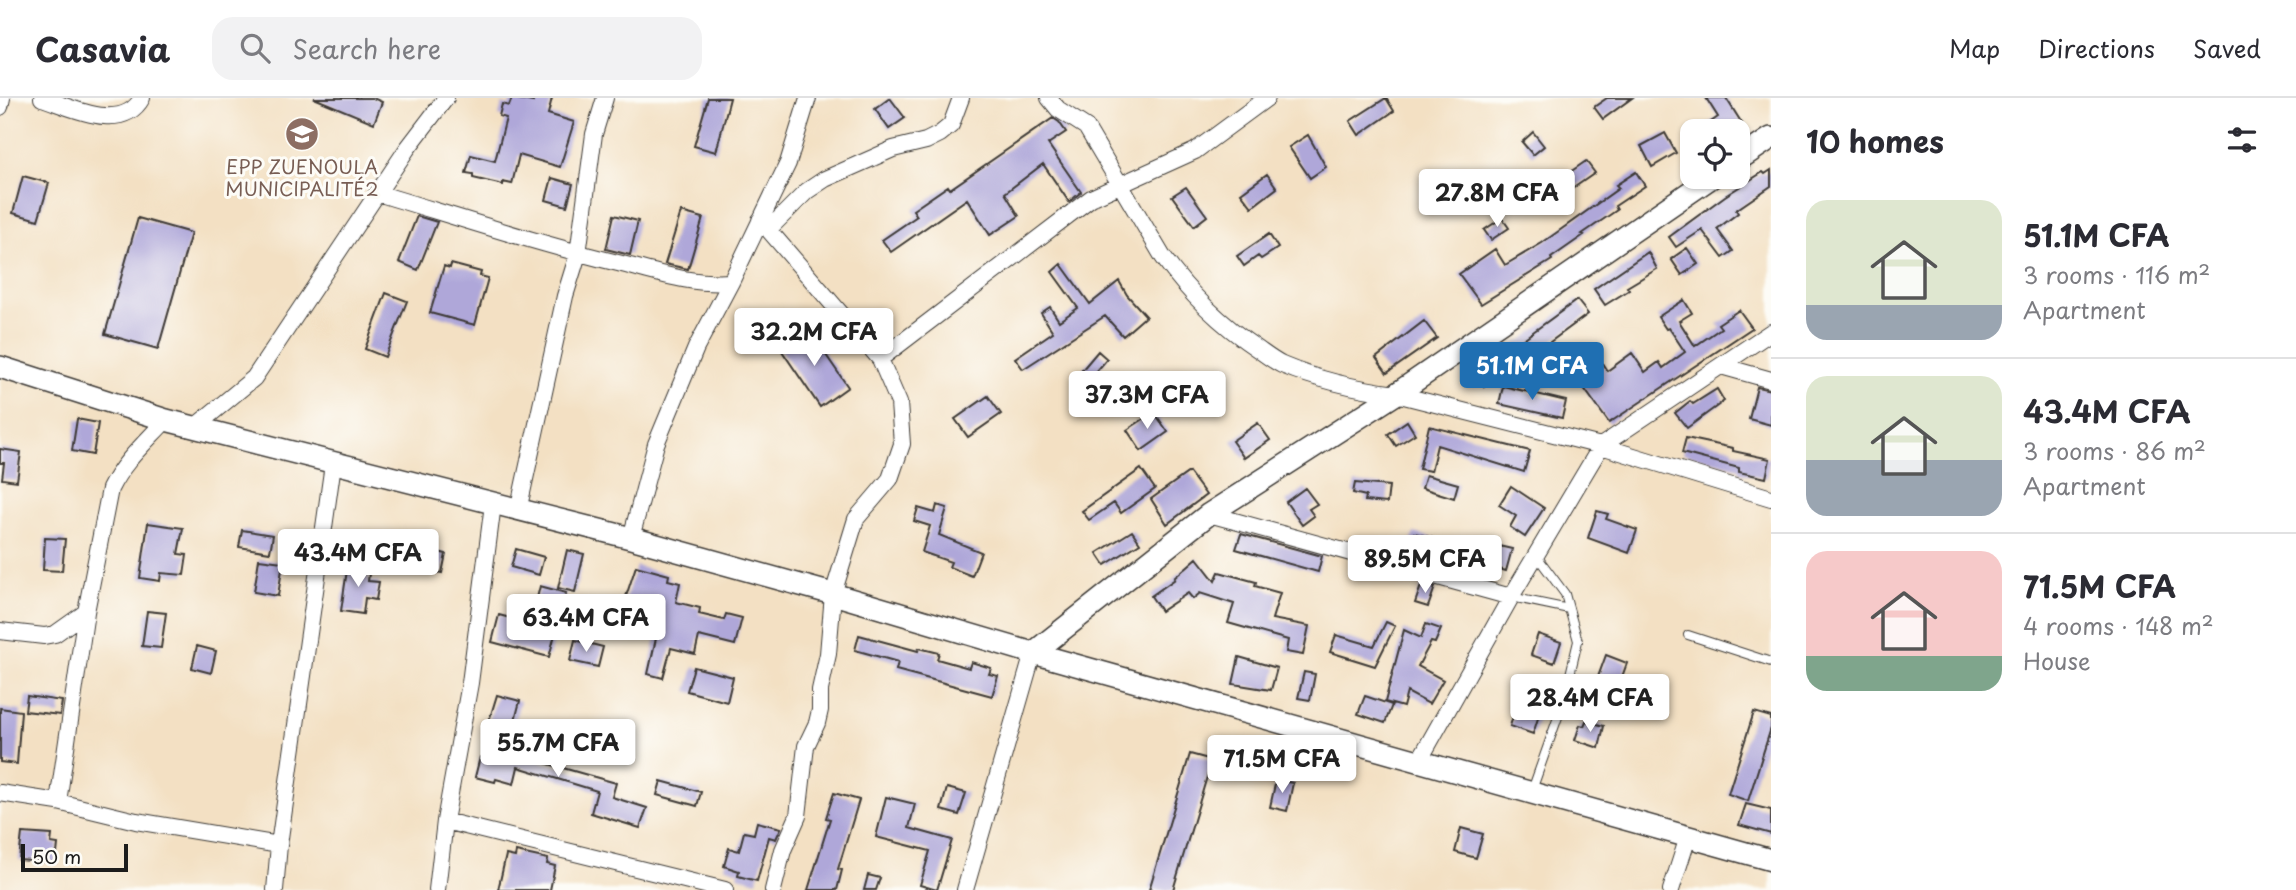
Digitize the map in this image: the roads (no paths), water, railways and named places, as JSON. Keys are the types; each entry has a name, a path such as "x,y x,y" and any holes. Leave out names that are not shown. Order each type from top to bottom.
{"street":[{"path":"0,107 2,98"},
{"path":"41,98 82,112 121,116 130,113 142,98"},
{"path":"196,426 254,378 407,149 446,98"},
{"path":"518,511 565,296 578,254 594,134 605,98"},
{"path":"631,538 656,444 696,348 764,224 788,163 808,98"},
{"path":"764,224 825,179 893,149 926,141 940,134 951,125 961,98"},
{"path":"1049,98 1058,110 1086,127 1163,257 1178,277 1214,317 1280,364 1362,390 1396,394 1601,446 1771,498"},
{"path":"880,359 1091,198 1195,151 1267,98"},
{"path":"1750,152 1771,138"},
{"path":"965,890 1032,653 1209,514 1396,394 1695,189"},
{"path":"377,193 578,254 697,282 731,282"},
{"path":"764,224 880,359 899,403 902,444 890,479 856,519 833,594 828,653 820,690 820,710 806,746 798,816 783,850 773,890"},
{"path":"1419,761 1511,597 1601,446 1771,332"},
{"path":"1721,366 1771,380"},
{"path":"0,367 166,420 631,538 1771,860"},
{"path":"58,802 86,612 110,489 128,460 166,420"},
{"path":"275,890 279,845 333,464"},
{"path":"437,890 445,821 470,683 493,504"},
{"path":"1209,514 1511,597"},
{"path":"0,631 44,636 55,634 86,612"},
{"path":"0,793 58,802 136,821 279,845"},
{"path":"445,821 725,890"},
{"path":"1671,890 1688,837"}],"lane":[{"path":"1531,793 1564,700 1578,641 1565,594 1536,555"},
{"path":"1511,597 1569,608"},
{"path":"1688,635 1771,662"}],"place":[{"name":"EPP ZUENOULA MUNICIPALITÉ2","path":"302,134"}]}
